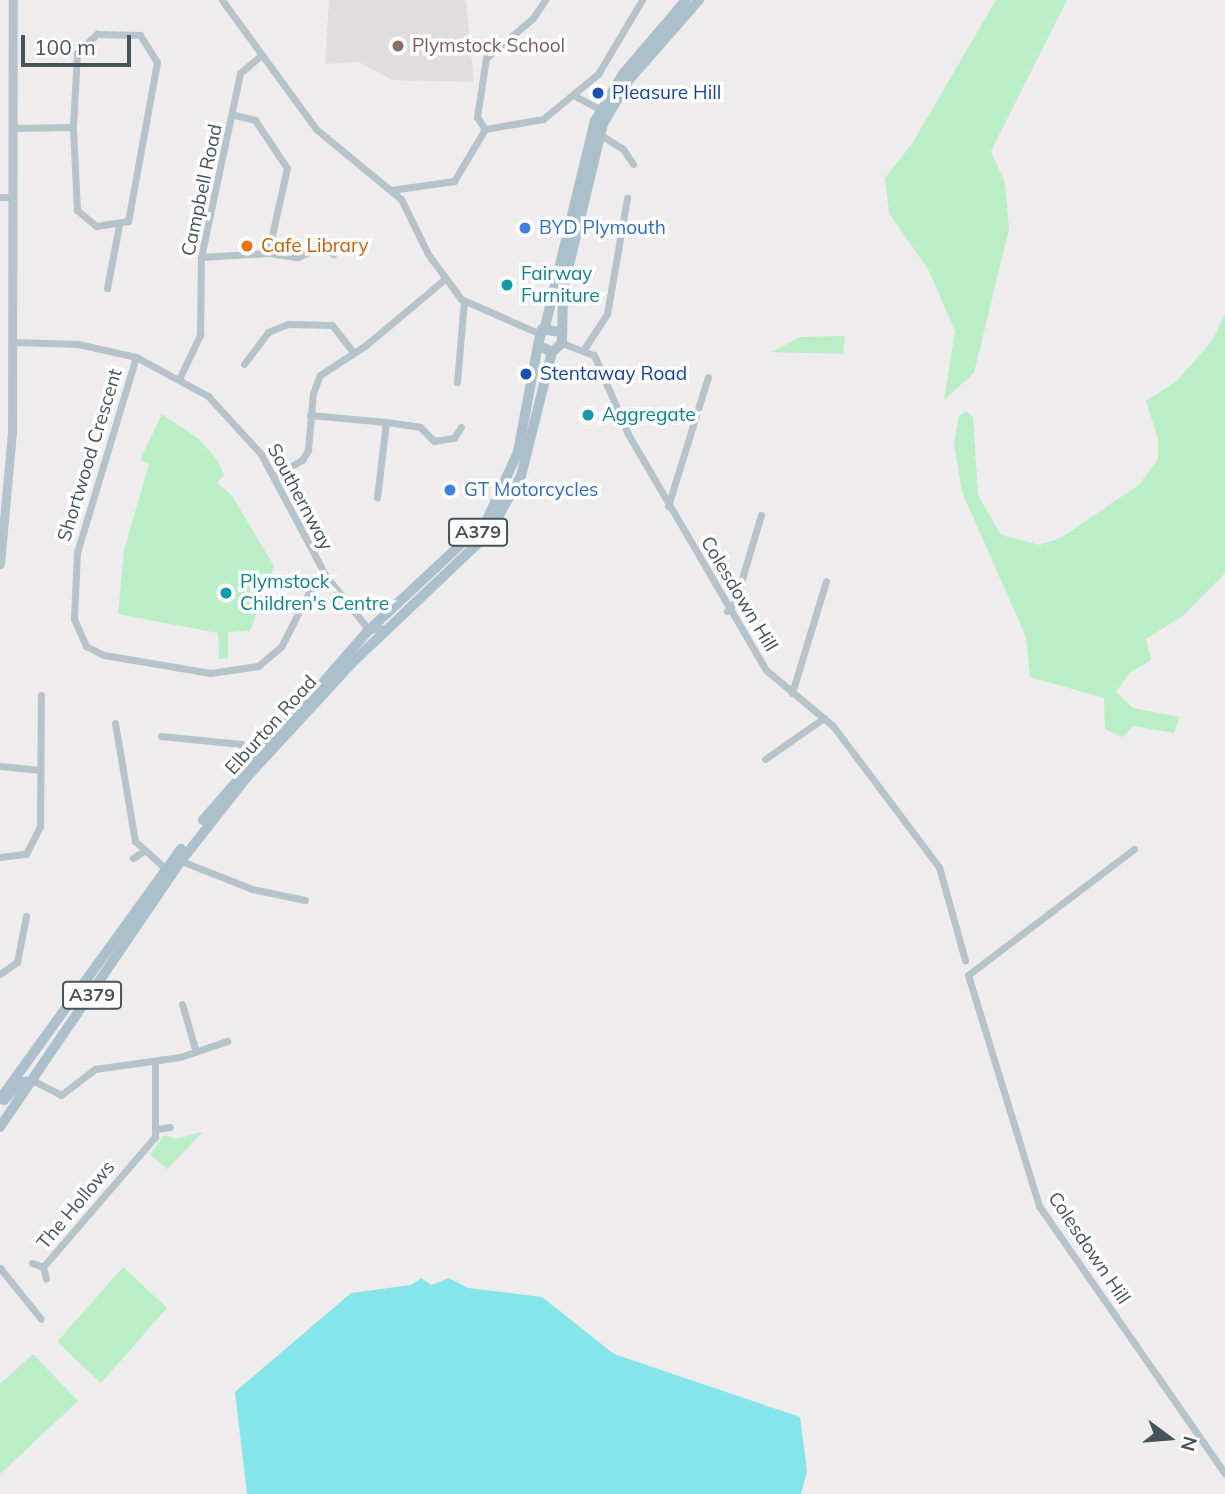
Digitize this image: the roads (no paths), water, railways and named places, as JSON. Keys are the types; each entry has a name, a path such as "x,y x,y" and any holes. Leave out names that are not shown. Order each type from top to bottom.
{"main road":[{"name":"A379","path":"538,345 579,170 601,110 624,74 686,0"},
{"path":"538,345 552,352 561,337 566,274 599,134 628,81 699,0"},
{"path":"541,330 561,337"},
{"name":"Elburton Road","path":"0,1099 24,1062 93,975 166,869 258,752 369,630 487,520 517,452 538,345"},
{"name":"Elburton Road","path":"0,1128 181,861 252,771 391,625 472,552 500,516 535,434 552,352"},
{"name":"A379","path":"24,1062 40,1068 58,1045"},
{"name":"A379","path":"0,1105 21,1082 34,1081"}],"street":[{"path":"0,564 11,456 12,342 5,197 13,128 13,0"},
{"path":"222,0 259,57 316,129 391,190 445,279 464,301 541,330"},
{"path":"485,130 477,117 486,58 533,18 545,0"},
{"path":"391,190 454,181 485,130 543,119 598,74 642,0"},
{"path":"107,288 119,225 133,210 157,62 140,35 97,34 77,53 73,127 77,210 96,226 119,225"},
{"name":"Campbell Road","path":"180,377 200,335 201,257 235,115 240,73 259,57"},
{"path":"573,95 601,110"},
{"path":"235,115 255,120 287,168 268,253"},
{"path":"13,128 73,127"},
{"path":"599,134 633,157 633,164"},
{"path":"561,337 584,349 607,314 627,198"},
{"path":"314,239 333,254"},
{"path":"201,257 268,253 298,257 322,246"},
{"path":"274,476 302,460 320,375 445,279"},
{"path":"457,382 464,301"},
{"path":"244,364 268,332 288,324 332,326 353,352"},
{"name":"Southernway","path":"12,342 78,344 136,357 180,377 228,415 274,476 326,576 369,630"},
{"name":"Colesdown Hill","path":"584,349 594,355 668,506 727,611 766,670 824,718 939,867 965,960"},
{"name":"Shortwood Crescent","path":"136,357 79,543 74,619 86,646 104,655 210,673 258,666 281,647 311,588 326,576"},
{"path":"668,506 708,377"},
{"path":"310,415 420,427 434,442 454,438 461,427"},
{"path":"377,497 386,422"},
{"path":"727,611 735,602 761,515"},
{"path":"792,693 827,581"},
{"path":"369,630 391,625"},
{"path":"0,857 32,849 40,826 41,695"},
{"path":"765,759 824,718"},
{"path":"116,723 132,829 142,852 166,869"},
{"path":"117,733 126,732"},
{"path":"161,736 241,744 258,752"},
{"path":"0,766 40,770"},
{"name":"Colesdown Hill","path":"1134,849 968,975 1039,1206 1225,1474"},
{"path":"133,858 142,852"},
{"path":"181,861 252,889 305,900"},
{"path":"0,974 17,962 25,916"},
{"path":"182,1004 196,1052"},
{"path":"34,1081 61,1095 95,1069 155,1061 196,1052 227,1041"},
{"path":"155,1061 157,1129 170,1127"},
{"name":"The Hollows","path":"43,1267 151,1143 157,1129"},
{"name":"The Hollows","path":"32,1263 43,1267"},
{"name":"The Hollows","path":"43,1267 46,1279"},
{"path":"0,1268 41,1319"}],"water":[{"path":"421,1278 431,1285 449,1278 468,1288 542,1297 614,1354 800,1417 807,1471 801,1494 247,1494 235,1392 351,1293 411,1285"}],"place":[{"name":"Plymstock School","path":"398,46"},
{"name":"Pleasure Hill","path":"598,93"},
{"name":"BYD Plymouth","path":"525,228"},
{"name":"Cafe Library","path":"247,246"},
{"name":"Fairway Furniture","path":"507,285"},
{"name":"Stentaway Road","path":"526,374"},
{"name":"Aggregate","path":"588,415"},
{"name":"GT Motorcycles","path":"450,490"},
{"name":"Plymstock Children's Centre","path":"226,593"}]}
